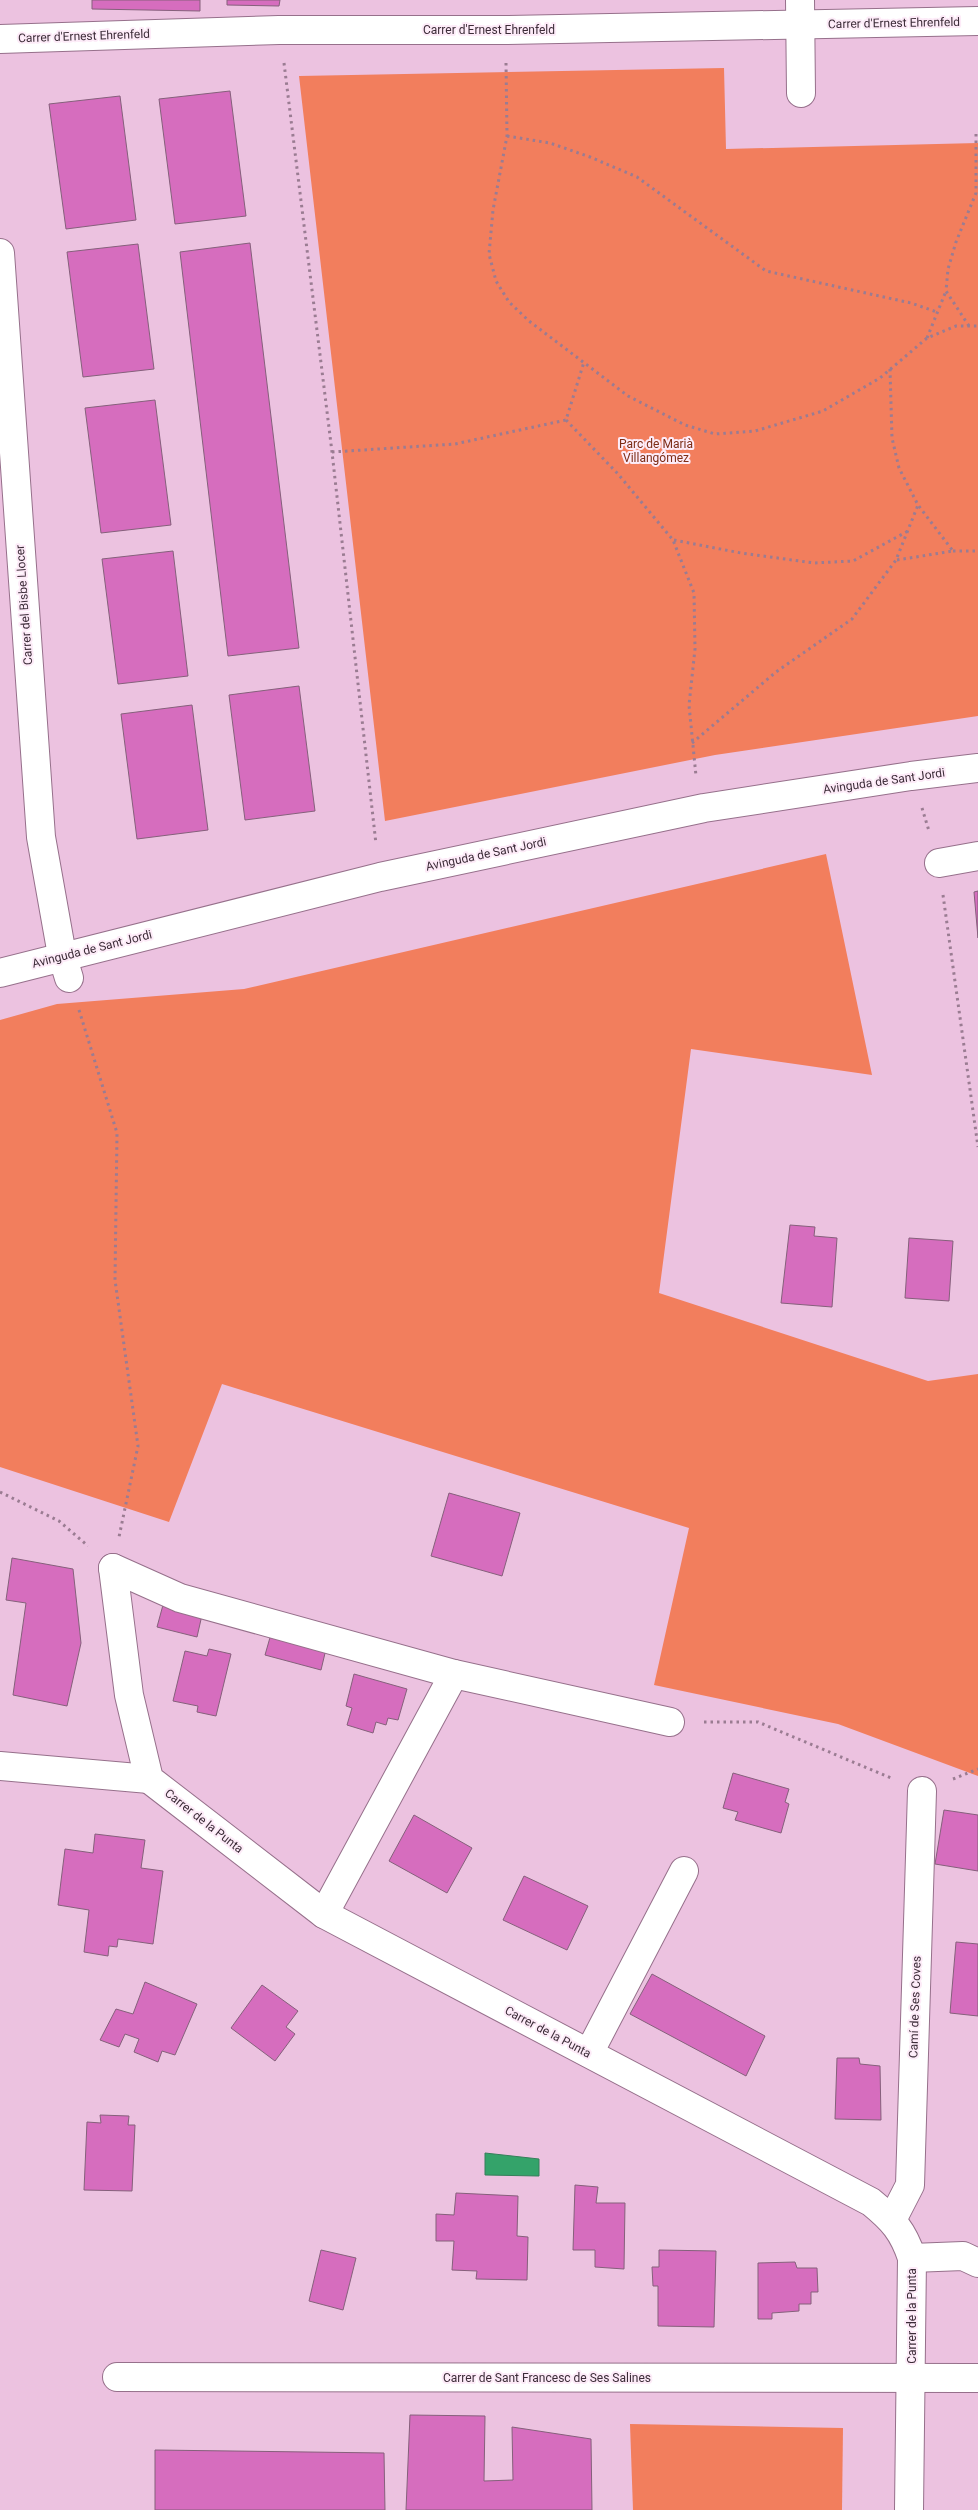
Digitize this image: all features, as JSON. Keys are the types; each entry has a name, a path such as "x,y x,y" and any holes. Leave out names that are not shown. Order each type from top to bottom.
{"street":[{"name":"Carrer d'Ernest Ehrenfeld","path":"0,39 280,30 508,30 801,13 978,22"},
{"path":"800,93 801,13"},
{"path":"0,34 0,44"},
{"name":"Carrer del Bisbe Llocer","path":"0,253 40,836 66,967"},
{"name":"Avinguda de Sant Jordi","path":"0,973 66,967 380,877 704,808 911,776 978,768"},
{"path":"939,863 978,856"},
{"path":"113,1568 180,1598 454,1674 670,1722"},
{"path":"0,1766 149,1779 130,1695 113,1568"},
{"path":"324,1914 454,1674"},
{"name":"Carrer de la Punta","path":"149,1779 324,1914 871,2202 892,2220 905,2237 912,2258 913,2379 909,2510"},
{"name":"Camí de Ses Coves","path":"892,2220 910,2185 922,1790"},
{"path":"589,2053 684,1871"},
{"path":"912,2258 963,2256 978,2262"},
{"name":"Carrer de Sant Francesc de Ses Salines","path":"117,2377 978,2378"}],"path":[{"path":"280,30 332,452 380,877"},
{"path":"508,30 505,85 507,136 493,210 489,254 496,281 509,302 529,321 628,396 685,425 715,434 755,431 823,411 880,378 927,338 956,326 978,326"},
{"path":"927,338 946,291 948,269 956,242 976,193 976,131"},
{"path":"507,136 550,143 590,157 637,177 766,271 911,303 937,312"},
{"path":"946,291 969,326"},
{"path":"566,420 584,362"},
{"path":"890,369 892,438 899,468 918,505 953,551"},
{"path":"332,452 455,444 566,420"},
{"path":"566,420 618,474 673,540 694,593 695,649 689,705 695,772 704,808"},
{"path":"692,743 776,672 852,619 896,560 918,505"},
{"path":"673,540 814,563 853,561 908,531"},
{"path":"896,560 953,551 978,551"},
{"path":"911,776 939,863 978,1147"},
{"path":"0,1492 59,1521 113,1568 138,1446 115,1280 117,1133 66,967"},
{"path":"670,1722 758,1722 922,1790"}],"green space":[{"name":"Parc de Marià Villangómez","path":"724,68 726,149 978,143 978,716 715,755 385,821 299,76"},
{"path":"826,854 872,1075 691,1049 659,1293 928,1381 978,1374 978,1776 838,1724 654,1685 689,1528 222,1384 169,1522 0,1467 0,1020 57,1004 244,989"},
{"path":"630,2424 843,2428 842,2510 633,2510"}],"shaded area":[{"path":"485,2153 539,2159 539,2176 485,2175"}],"building":[{"path":"92,0 200,0 200,11 92,9"},
{"path":"227,0 280,0 279,6 227,5"},
{"path":"230,91 246,216 175,224 159,99"},
{"path":"120,96 136,220 66,229 49,104"},
{"path":"250,243 299,648 228,656 180,252"},
{"path":"138,244 154,369 83,377 67,252"},
{"path":"155,400 171,525 101,533 85,408"},
{"path":"173,551 188,676 118,684 102,559"},
{"path":"299,686 315,811 245,820 229,695"},
{"path":"192,705 208,830 137,839 121,714"},
{"path":"978,891 978,938 974,892"},
{"path":"790,1225 815,1227 814,1236 837,1238 832,1307 781,1303"},
{"path":"909,1238 953,1241 949,1301 905,1298"},
{"path":"449,1493 520,1513 502,1576 431,1556"},
{"path":"12,1558 73,1569 81,1643 67,1706 13,1695 26,1603 6,1600"},
{"path":"163,1605 202,1615 197,1637 157,1627"},
{"path":"271,1634 326,1649 321,1670 265,1655"},
{"path":"209,1649 231,1654 216,1716 197,1712 198,1706 173,1701 185,1651 207,1656"},
{"path":"354,1674 407,1689 398,1720 388,1718 386,1725 376,1722 373,1733 347,1725 352,1708 346,1706"},
{"path":"733,1773 789,1789 785,1802 789,1804 781,1833 735,1820 738,1812 723,1808"},
{"path":"944,1810 978,1815 978,1871 935,1864"},
{"path":"414,1815 472,1848 447,1893 389,1861"},
{"path":"95,1834 145,1840 141,1868 163,1871 153,1944 118,1939 117,1947 109,1946 108,1956 84,1952 89,1910 58,1905 65,1849 93,1853"},
{"path":"524,1876 588,1906 567,1950 503,1920"},
{"path":"956,1942 978,1944 978,2016 950,2013"},
{"path":"652,1974 765,2036 746,2076 630,2014"},
{"path":"145,1982 197,2004 175,2055 162,2051 158,2062 134,2052 139,2039 125,2034 119,2047 100,2040 116,2009 133,2014"},
{"path":"262,1985 298,2011 286,2027 295,2034 275,2061 231,2028"},
{"path":"837,2058 859,2058 860,2064 880,2066 881,2120 835,2119"},
{"path":"100,2115 129,2116 128,2125 135,2125 132,2191 84,2190 87,2122 101,2123"},
{"path":"575,2185 598,2187 596,2203 625,2203 624,2269 595,2267 595,2250 573,2250"},
{"path":"456,2193 518,2196 517,2236 528,2237 527,2280 476,2279 477,2271 452,2270 454,2241 436,2241 436,2214 454,2215"},
{"path":"321,2250 356,2258 343,2310 309,2301"},
{"path":"659,2250 716,2251 714,2327 658,2326 658,2286 653,2286 652,2267 659,2267"},
{"path":"795,2262 797,2268 817,2268 818,2292 811,2292 811,2304 799,2304 799,2311 772,2313 772,2319 758,2319 758,2263"},
{"path":"410,2415 485,2416 484,2481 513,2480 512,2427 591,2439 592,2510 406,2510"},
{"path":"155,2450 384,2453 385,2510 155,2510"}]}
